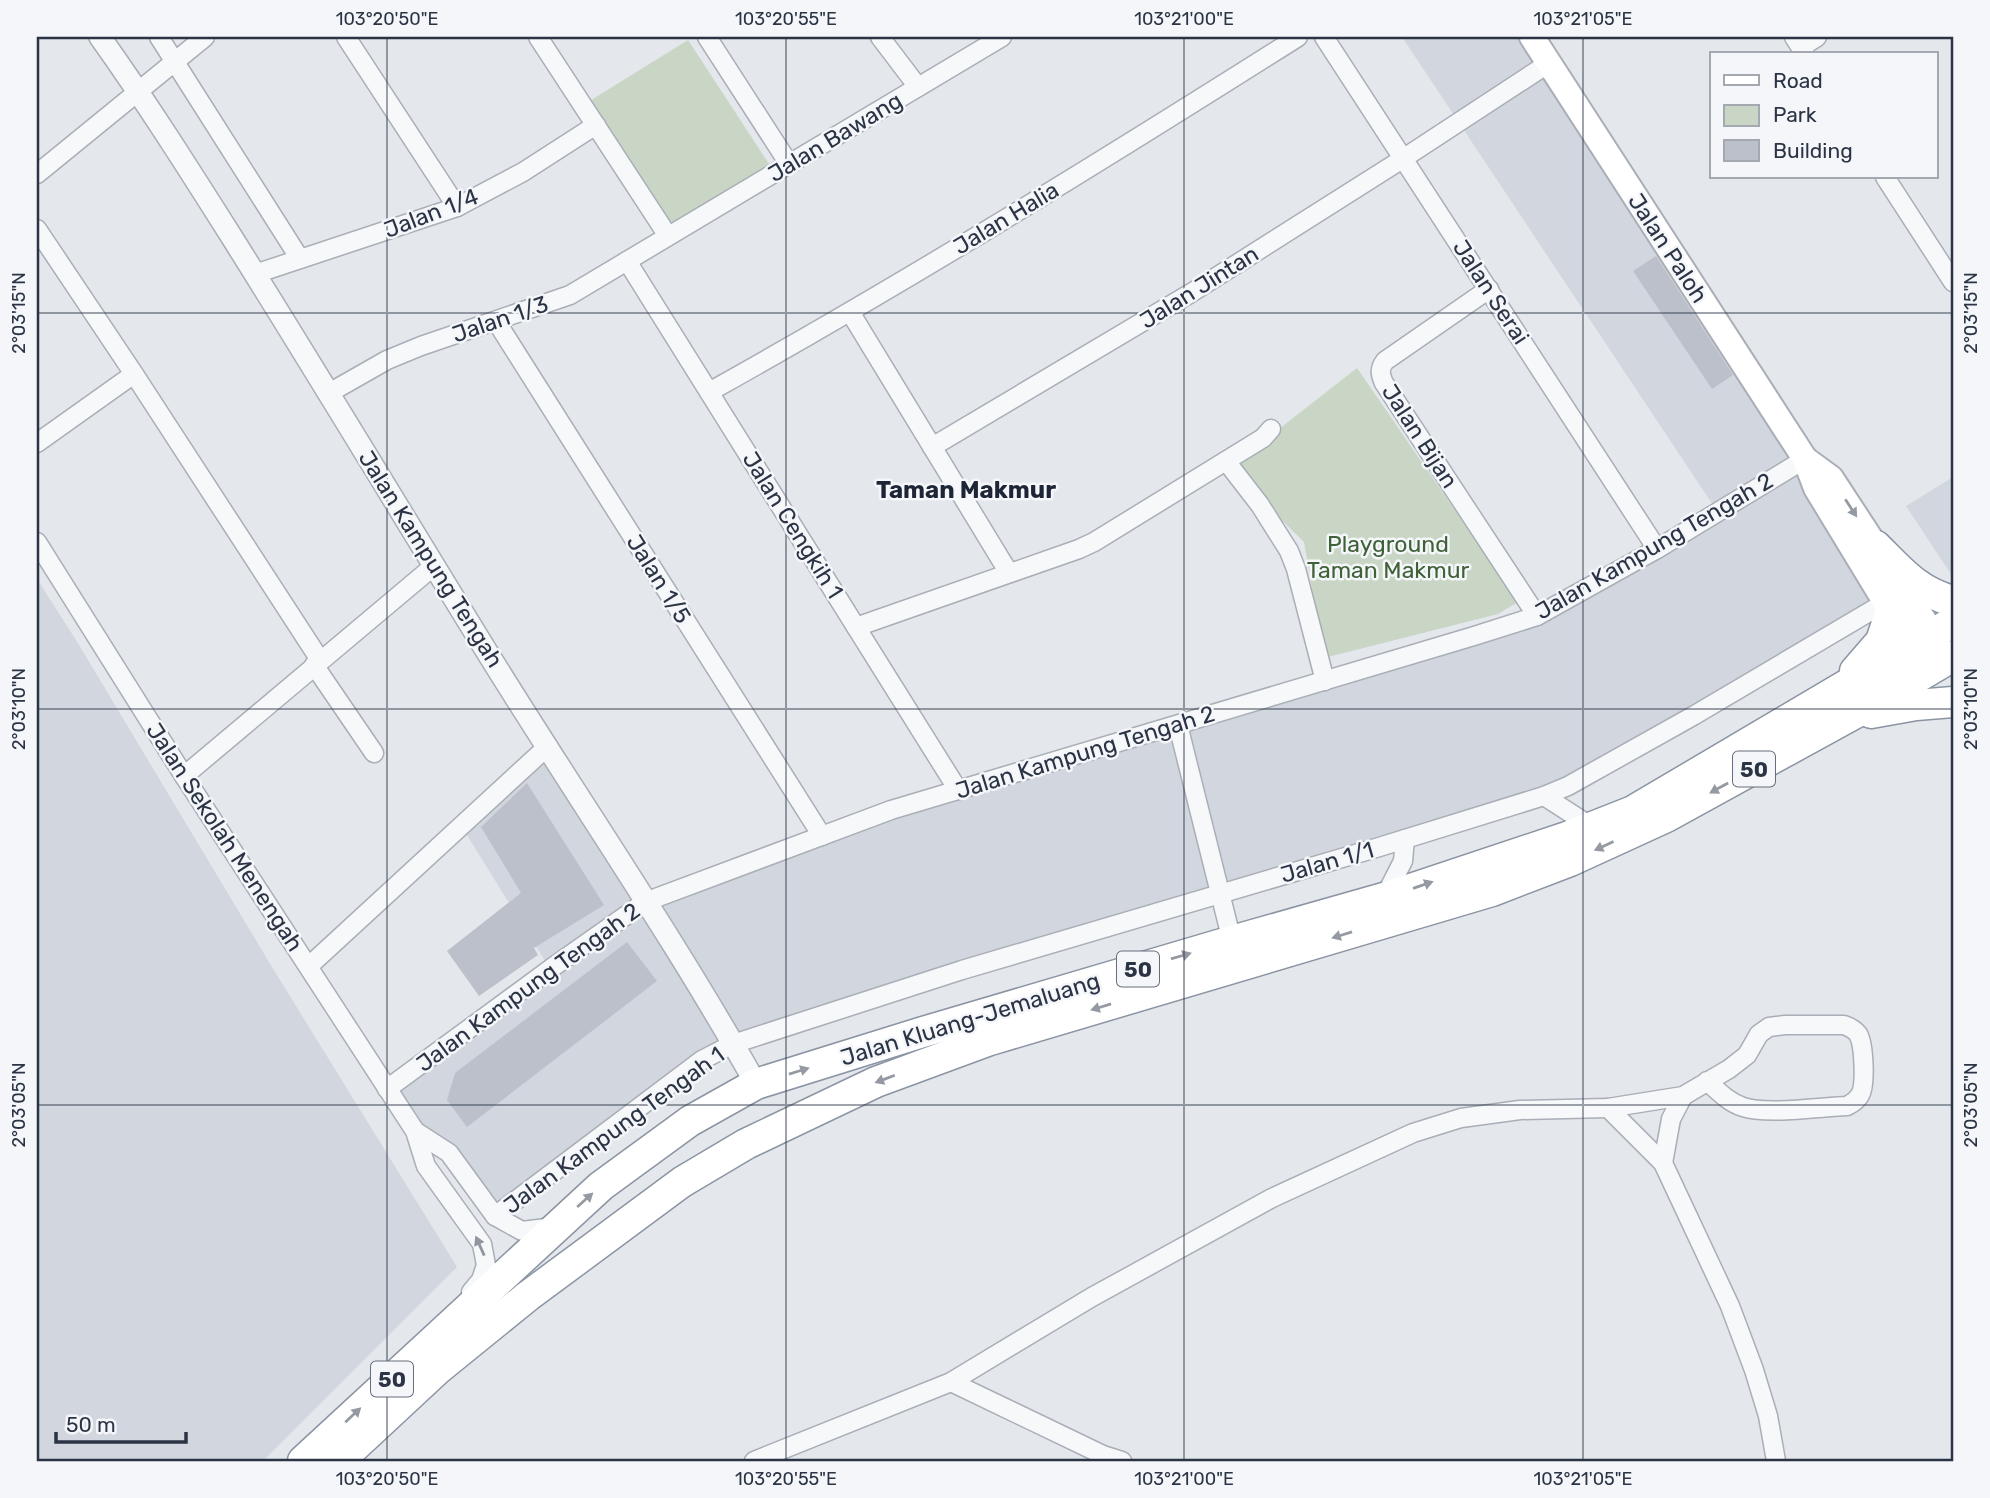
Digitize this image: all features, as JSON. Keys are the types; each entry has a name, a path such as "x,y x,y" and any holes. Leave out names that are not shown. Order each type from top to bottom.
{"highway":[{"path":"1876,546 1913,583 1935,596 1953,601"},
{"path":"1836,708 1881,641 1889,607"},
{"name":"Jalan Kluang-Jemaluang","path":"338,1461 438,1369 528,1296 682,1182 746,1144 876,1082 990,1040 1492,891 1570,861 1666,817 1836,708 1933,634"},
{"name":"Jalan Kluang-Jemaluang","path":"303,1461 601,1186 690,1121 756,1084 923,1032 1384,898 1567,837 1633,811 1836,708 1953,656"},
{"path":"1836,708 1895,708 1953,702"}],"main road":[{"name":"Jalan Paloh","path":"1532,37 1805,459 1816,488 1889,607 1933,634"},
{"name":"Jalan Paloh","path":"1805,459 1831,478 1933,634"}],"street":[{"name":"Jalan Kampung Tengah","path":"100,37 139,90 255,274 756,1084"},
{"path":"159,37 300,259"},
{"path":"37,174 205,37"},
{"path":"346,37 457,207"},
{"path":"538,37 668,236"},
{"path":"707,37 789,164"},
{"path":"880,37 918,87"},
{"name":"Jalan Bawang","path":"668,236 1002,37"},
{"name":"Jalan Halia","path":"709,392 850,313 1095,166 1298,37"},
{"name":"Jalan Serai","path":"1324,37 1657,549"},
{"path":"1800,46 1817,37"},
{"name":"Jalan Jintan","path":"932,447 1191,293 1404,159 1549,63"},
{"name":"Jalan 1/4","path":"255,274 457,207 523,172 596,125"},
{"path":"1886,178 1953,282"},
{"path":"37,229 134,374 374,753"},
{"name":"Jalan 1/3","path":"329,393 387,359 570,295 668,236"},
{"name":"Jalan Cengkih 1","path":"627,261 958,790"},
{"name":"Jalan Bijan","path":"1489,289 1385,361 1380,373 1537,616"},
{"path":"850,313 1009,573"},
{"name":"Jalan 1/5","path":"496,321 822,836"},
{"path":"37,443 134,374"},
{"path":"856,627 1094,542 1263,438 1271,429"},
{"name":"Jalan Kampung Tengah 2","path":"387,1089 645,902 891,810 1537,616 1657,549 1805,459"},
{"path":"1226,461 1260,505 1289,551 1325,681"},
{"name":"Jalan Sekolah Menengah","path":"37,542 184,776 415,1132 426,1166 482,1244 486,1265 481,1280 430,1343"},
{"path":"184,776 435,565"},
{"name":"Jalan 1/1","path":"733,1044 962,970 1544,796 1568,786 1889,607"},
{"path":"1178,724 1232,941"},
{"path":"309,966 548,746"},
{"path":"1544,796 1592,827"},
{"path":"1384,898 1403,861 1405,839"},
{"path":"754,1461 951,1382 1092,1297 1272,1198 1413,1133 1461,1118 1520,1110 1608,1108 1683,1096 1747,1055 1759,1034 1769,1027 1844,1025 1852,1028 1861,1042 1864,1084 1854,1102 1847,1105 1759,1110 1728,1100 1707,1081"},
{"name":"Jalan Kampung Tengah 1","path":"495,1216 702,1060 733,1044"},
{"path":"1663,1163 1671,1119 1683,1096"},
{"path":"1608,1108 1663,1163 1735,1319 1768,1416 1776,1461"},
{"name":"Jalan Sekolah Menengah","path":"415,1132 449,1153 495,1216 522,1231 555,1227"},
{"path":"951,1382 1103,1455 1122,1461"}],"shaded area":[{"path":"1402,37 1518,37 1777,433 1880,614 1583,784 745,1046 704,1066 494,1224 389,1080 547,964 465,832 543,759 640,913 897,815 1492,638 1721,517"},
{"path":"1953,477 1953,577 1906,506"},
{"path":"37,579 457,1267 263,1461 37,1461"}],"green space":[{"path":"688,40 769,164 667,228 588,102"},
{"name":"Playground Taman Makmur","path":"1357,368 1518,602 1498,614 1324,658 1304,542 1229,468"}],"building":[{"path":"1656,256 1733,375 1712,389 1633,271"},
{"path":"527,783 604,905 534,948 538,955 479,996 447,951 521,893 481,827"},
{"path":"627,942 657,981 467,1127 447,1100 455,1073"}],"district":[{"name":"Taman Makmur","path":"966,490"}]}
